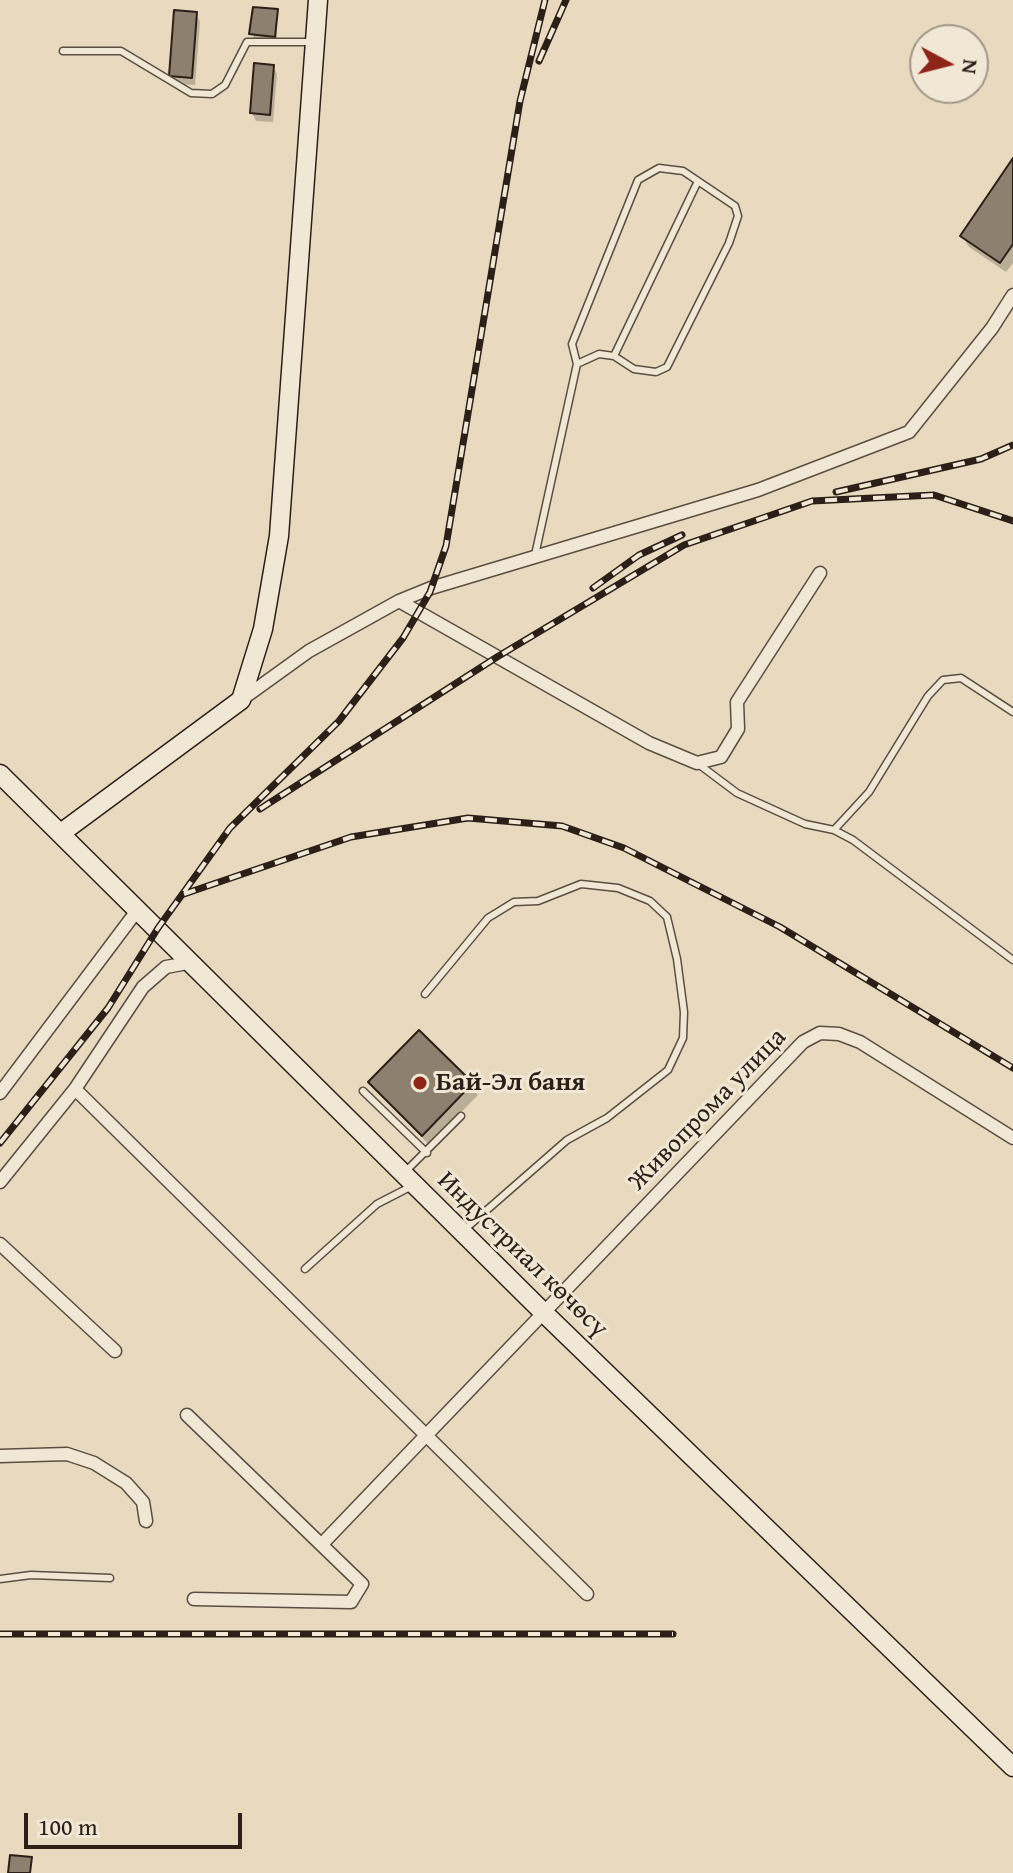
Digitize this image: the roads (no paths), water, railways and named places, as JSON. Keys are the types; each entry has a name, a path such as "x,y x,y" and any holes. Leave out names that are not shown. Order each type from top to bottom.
{"main road":[{"path":"61,833 241,700 263,629 279,536 318,0"},
{"name":"Индустриал көчөсү","path":"0,774 139,908 461,1232 1013,1767"}],"street":[{"path":"241,700 309,651 399,601 535,555 758,490 909,432 992,328 1013,295"},
{"path":"399,601 649,743 697,763 721,757 738,729 737,702 820,573"},
{"path":"0,1093 139,908"},
{"path":"0,1182 75,1089 143,987 166,967 193,962"},
{"name":"Живопрома улица","path":"544,1313 803,1042 820,1033 839,1034 860,1042 1013,1138"},
{"path":"75,1089 587,1594"},
{"path":"0,1244 115,1351"},
{"path":"322,1544 544,1313"},
{"path":"187,1415 362,1584 351,1602 194,1599"},
{"path":"0,1456 67,1454 94,1463 126,1483 143,1502 146,1521"}],"lane":[{"path":"63,51 121,51 191,93 212,94 225,85 247,42 315,42"},
{"path":"535,555 577,364 572,344 638,180 659,168 683,171 735,206 738,216 729,243 667,367 656,372 634,369 614,356 599,354 577,364"},
{"path":"614,356 698,181"},
{"path":"834,830 869,792 928,696 943,680 961,678 1013,712"},
{"path":"697,763 737,793 805,824 834,830 933,897 1013,960"},
{"path":"425,994 488,918 514,902 538,901 581,884 618,888 650,901 667,917 677,959 684,1012 683,1038 668,1070 607,1118 567,1140 461,1232"},
{"path":"363,1091 427,1153"},
{"path":"305,1269 408,1180 427,1153 461,1116"},
{"path":"0,1579 31,1575 110,1578"}],"railway":[{"path":"0,1143 108,1008 158,928 230,828 339,721 403,638 430,592 446,546 520,101 545,0"},
{"path":"539,61 566,0"},
{"path":"836,492 981,459 1013,445"},
{"path":"260,809 497,657 684,545 812,501 934,495 1013,521"},
{"path":"593,588 639,555 682,535"},
{"path":"184,894 351,837 468,818 562,826 624,848 780,927 1013,1068"},
{"path":"0,1634 673,1634"}],"place":[{"name":"Бай-Эл баня","path":"420,1083"}]}
